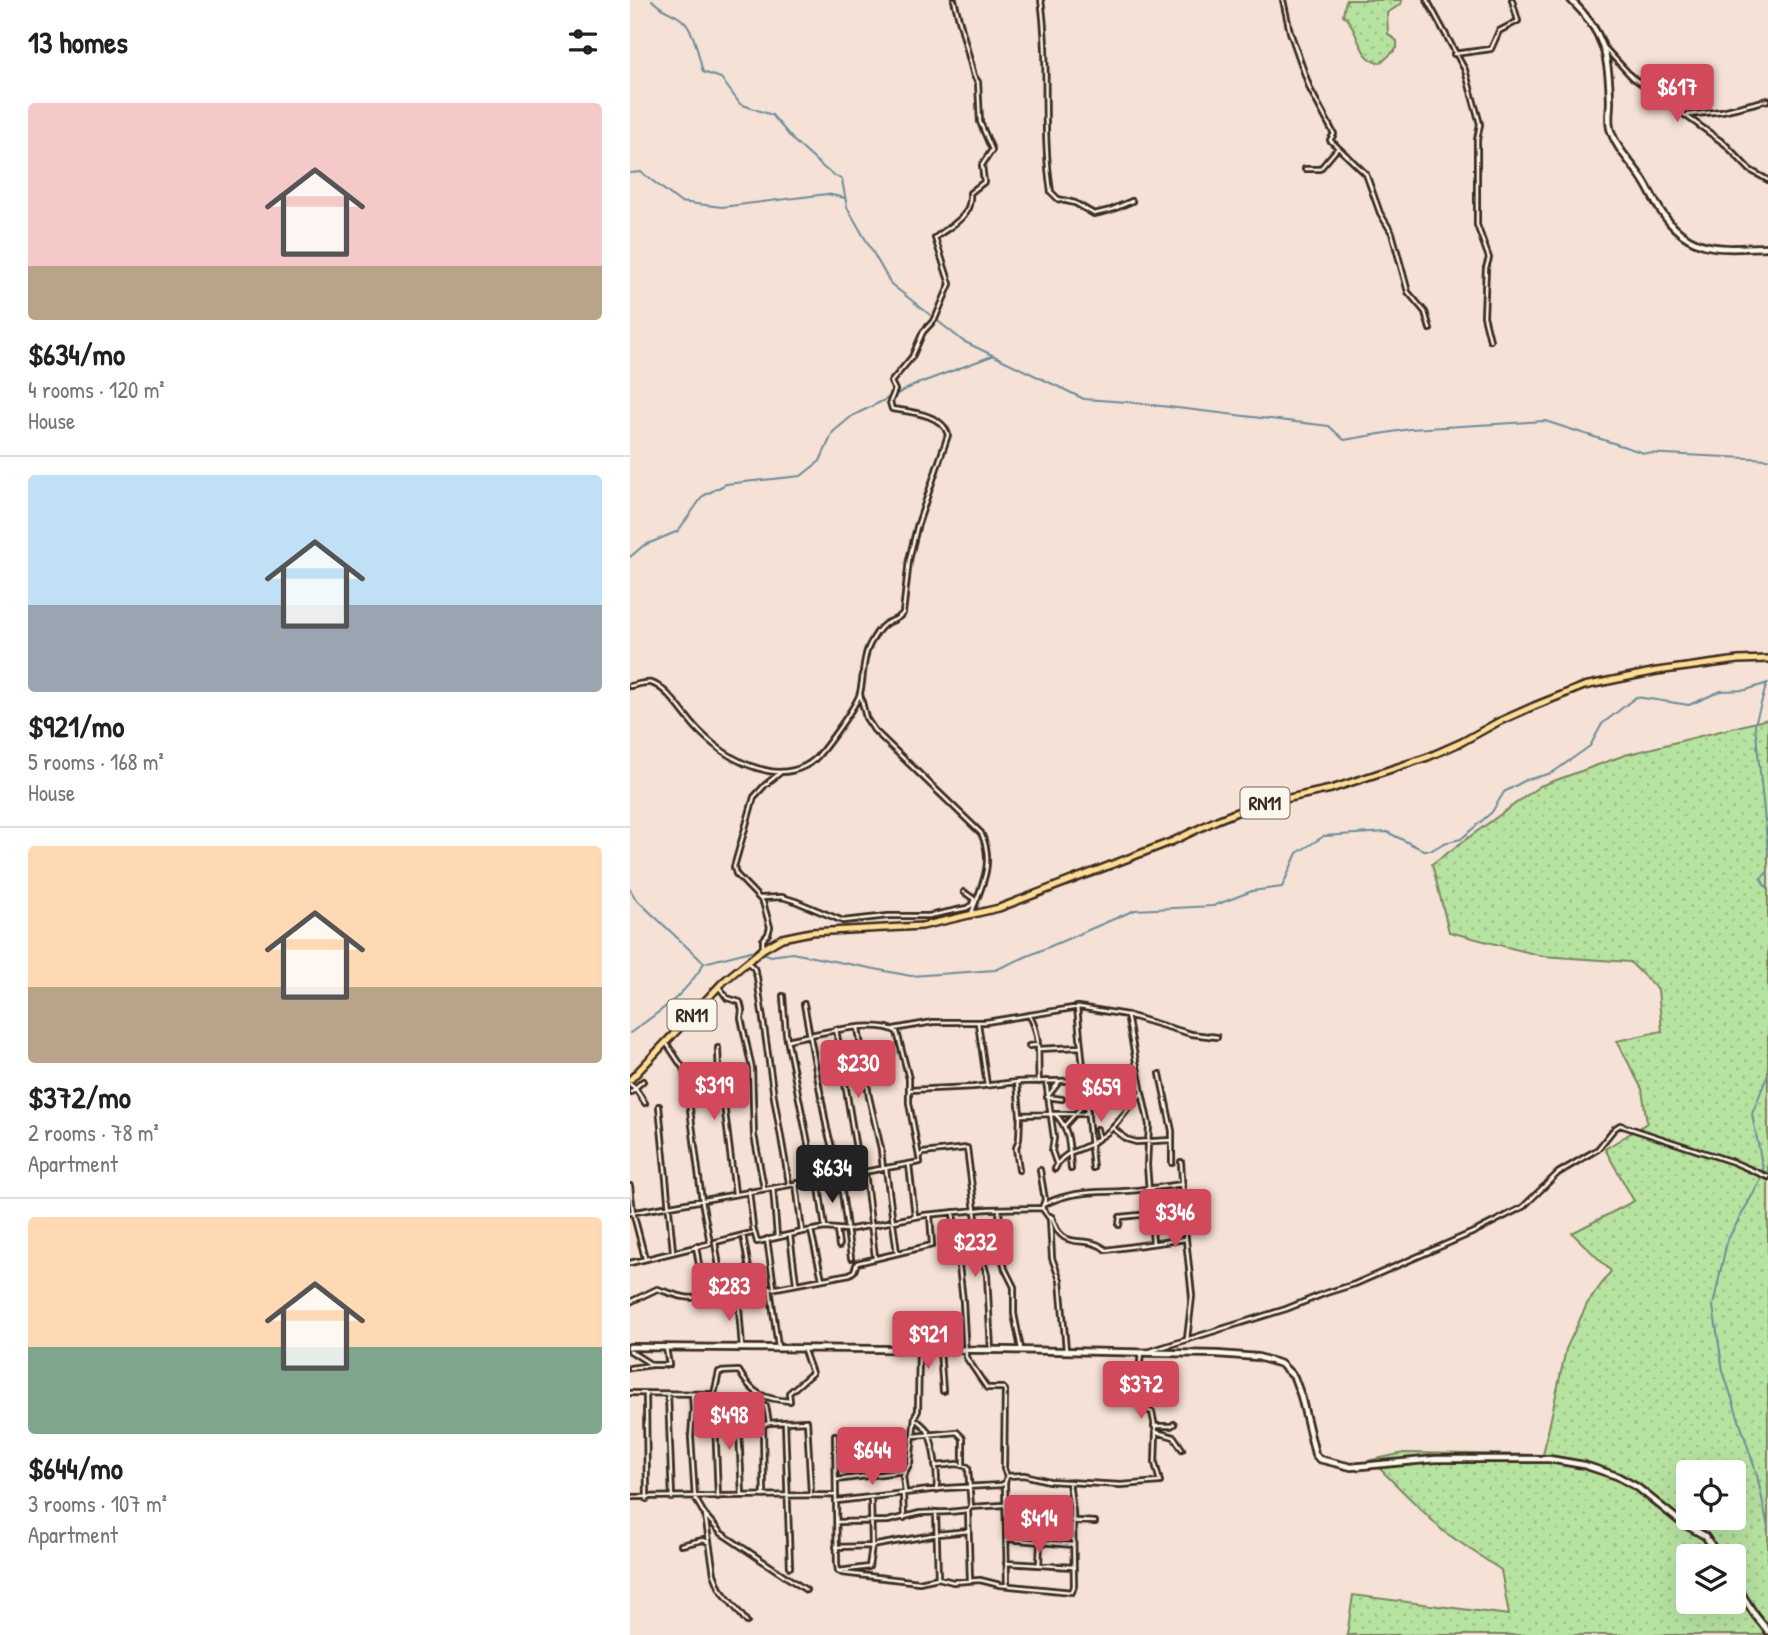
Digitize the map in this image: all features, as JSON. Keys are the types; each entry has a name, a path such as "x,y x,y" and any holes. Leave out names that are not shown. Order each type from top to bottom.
{"main road":[{"path":"1571,0 1592,22 1604,47 1610,101 1609,120 1614,139 1665,217 1680,234 1709,248 1768,247"},
{"name":"RN11","path":"630,1082 719,987 763,949 782,938 800,933 906,928 970,916 1027,898 1173,841 1252,806 1331,789 1428,757 1512,715 1588,685 1657,671 1738,660 1768,659"},
{"path":"630,1349 698,1347 1021,1350 1243,1355 1281,1364 1294,1377 1315,1454 1319,1459 1335,1464 1371,1466 1436,1458 1549,1460 1584,1465 1627,1481 1682,1523 1705,1536 1711,1544"},
{"path":"1746,1601 1768,1631"}],"street":[{"path":"630,686 650,683 663,690 699,731 720,749 754,768 781,772 802,767 816,758 853,708 860,694 868,647 884,625 903,613 909,562 917,527 948,435 946,427 939,421 892,409 890,402 895,390 891,382 912,357 923,331 935,317 950,284 935,238 950,229 964,215 970,201 970,193 984,182 982,165 992,150 980,122 978,82 974,76 954,0"},
{"path":"1041,0 1051,192 1058,199 1072,201 1094,214 1111,211 1132,201"},
{"path":"1283,0 1290,32 1310,89 1334,134 1330,141 1366,174 1380,213 1392,233 1408,292 1425,312 1430,329"},
{"path":"1427,0 1469,81 1473,106 1480,124 1477,140 1477,225 1489,258 1486,268 1484,316 1490,340"},
{"path":"1454,54 1491,50 1499,31 1517,20 1512,0"},
{"path":"1604,47 1632,77 1729,147 1750,170 1768,180"},
{"path":"1685,115 1722,111 1768,100"},
{"path":"1306,170 1320,169 1336,150 1340,149"},
{"path":"860,694 870,724 981,833 988,852 986,876 970,916"},
{"path":"763,949 763,940 770,927 761,898 736,874 735,859 754,797 781,772"},
{"path":"761,898 782,897 843,921 888,916 929,916 967,908 972,905 974,899 964,892"},
{"path":"747,962 754,968 757,977 774,1097 790,1184"},
{"path":"719,987 727,998 739,1002 742,1007 741,1018 752,1069 754,1135 764,1188"},
{"path":"783,996 787,1040 808,1143 812,1180"},
{"path":"804,1004 827,1129 840,1177 851,1258"},
{"path":"787,1040 836,1029 894,1029 933,1022 978,1023 1077,1007 1127,1015 1191,1034 1217,1037"},
{"path":"1077,1007 1093,1168"},
{"path":"1029,1015 1035,1024 1039,1082"},
{"path":"1127,1015 1148,1117 1147,1165 1153,1243"},
{"path":"978,1023 987,1086"},
{"path":"858,1028 885,1169 897,1253"},
{"path":"836,1029 876,1257"},
{"path":"632,1212 668,1208 735,1193 920,1162 907,1068 899,1037 894,1029"},
{"path":"666,1042 685,1071 710,1243"},
{"path":"1029,1046 1080,1047"},
{"path":"718,1048 719,1076 722,1079 735,1193"},
{"path":"1160,1074 1172,1140 1172,1163"},
{"path":"909,1090 1017,1082 1139,1079"},
{"path":"1065,1125 1087,1101 1100,1093 1099,1080"},
{"path":"633,1090 643,1081"},
{"path":"630,1082 633,1090 645,1103"},
{"path":"1017,1082 1020,1115 1016,1148 1019,1170"},
{"path":"1046,1082 1054,1138 1052,1151 1056,1167 1069,1151 1091,1145 1113,1128 1142,1093"},
{"path":"1047,1097 1059,1082"},
{"path":"1047,1097 1062,1099"},
{"path":"659,1106 673,1251"},
{"path":"1020,1115 1084,1114 1088,1111"},
{"path":"1055,1114 1070,1136 1070,1169"},
{"path":"1007,1476 1024,1475 1049,1481 1129,1486 1160,1482 1155,1463 1156,1432 1152,1411 1140,1407 1141,1354 1286,1309 1355,1284 1476,1231 1523,1207 1558,1173 1598,1149 1620,1125 1733,1162 1768,1177"},
{"path":"1113,1128 1126,1139 1149,1142 1172,1140"},
{"path":"1097,1129 1098,1138"},
{"path":"919,1157 923,1153 967,1148 980,1251 988,1284 991,1350"},
{"path":"1181,1162 1185,1239 1192,1296 1186,1339"},
{"path":"909,1165 915,1216"},
{"path":"1040,1170 1044,1206 1051,1229 1052,1258 1060,1280 1066,1352"},
{"path":"818,1180 825,1228"},
{"path":"796,1183 802,1232"},
{"path":"749,1191 757,1242 825,1228 847,1230 915,1216 1044,1206 1056,1198 1088,1191 1182,1184"},
{"path":"630,1186 632,1212 645,1258"},
{"path":"773,1188 777,1236"},
{"path":"999,1209 1002,1257 1014,1287 1014,1314 1021,1350"},
{"path":"953,1212 966,1357 987,1388 1005,1390 1004,1469 1007,1476 1004,1505 1007,1586"},
{"path":"1119,1225 1120,1217 1151,1214"},
{"path":"715,1242 723,1298 852,1273 857,1263 932,1245 930,1215"},
{"path":"1048,1215 1052,1217 1057,1231 1073,1242 1097,1244 1106,1250 1185,1239"},
{"path":"837,1230 839,1246"},
{"path":"811,1231 822,1279"},
{"path":"630,1263 754,1233"},
{"path":"743,1235 753,1292"},
{"path":"790,1236 796,1283"},
{"path":"767,1239 779,1349"},
{"path":"630,1302 657,1289 686,1298 704,1296 696,1246"},
{"path":"738,1295 742,1349"},
{"path":"630,1368 669,1365 666,1348"},
{"path":"718,1497 714,1394 719,1372 739,1371 747,1384 762,1396 790,1401 789,1393 812,1373 803,1348"},
{"path":"630,1349 652,1365"},
{"path":"904,1518 903,1476 910,1463 919,1407 919,1350"},
{"path":"940,1350 943,1391"},
{"path":"630,1393 714,1394"},
{"path":"646,1394 647,1499"},
{"path":"668,1394 672,1498"},
{"path":"692,1394 694,1409 691,1437 695,1498 705,1516 721,1533 806,1590"},
{"path":"716,1408 766,1406 769,1423"},
{"path":"738,1408 742,1495"},
{"path":"915,1419 929,1436 935,1466 938,1469 936,1490"},
{"path":"764,1497 763,1425 807,1421 811,1495"},
{"path":"785,1422 790,1567"},
{"path":"1154,1426 1174,1424"},
{"path":"914,1436 957,1432 963,1438 963,1465"},
{"path":"1156,1432 1174,1437 1182,1449"},
{"path":"835,1435 838,1571"},
{"path":"935,1466 963,1465 970,1470 970,1580"},
{"path":"836,1480 905,1471"},
{"path":"838,1571 919,1582 938,1578 953,1582 970,1580 1072,1592 1074,1545 1069,1482"},
{"path":"837,1501 1005,1483"},
{"path":"630,1497 647,1499 837,1495"},
{"path":"838,1571 869,1567 872,1546 871,1499"},
{"path":"836,1522 872,1522 936,1511 941,1513 1004,1505"},
{"path":"936,1511 938,1578"},
{"path":"705,1516 714,1574 720,1589 747,1622"},
{"path":"1006,1517 1095,1522"},
{"path":"836,1547 872,1546 969,1531"},
{"path":"1007,1539 1074,1545"},
{"path":"681,1545 703,1540 709,1544"},
{"path":"1039,1565 1040,1543"},
{"path":"1006,1563 1074,1567"}],"green space":[{"path":"1346,0 1402,0 1401,4 1387,13 1388,34 1397,41 1397,48 1381,63 1367,56 1343,15"},
{"path":"1768,719 1768,1635 1347,1635 1353,1595 1509,1615 1501,1570 1443,1531 1371,1460 1404,1453 1543,1455 1566,1349 1587,1304 1611,1271 1572,1233 1634,1201 1605,1149 1647,1123 1642,1089 1617,1041 1662,1031 1658,990 1630,962 1542,956 1449,932 1432,864 1540,786 1625,755"}],"waterway":[{"path":"652,0 686,24 695,43 703,72 721,78 740,104 772,115 794,141 825,169 842,180 847,207 891,284 963,341 1084,399 1329,426 1344,440 1410,429 1545,421 1644,453 1768,459"},
{"path":"630,173 641,172 680,202 722,207 827,194 845,198"},
{"path":"630,557 643,546 678,531 703,496 726,484 801,476 820,461 833,432 852,416 917,384 992,356"},
{"path":"1767,683 1755,724 1768,851"},
{"path":"761,952 771,956 792,953 911,976 995,970 1135,910 1213,906 1252,891 1282,887 1297,853 1324,836 1387,832 1423,850 1432,850 1444,843 1461,839 1492,812 1504,792 1526,780 1552,773 1590,746 1602,724 1636,697 1689,705 1721,691 1746,690 1768,683"},
{"path":"1768,872 1761,878 1768,887"},
{"path":"630,889 635,898 704,963 755,950"},
{"path":"630,1033 680,994 704,963"},
{"path":"1768,1074 1752,1114 1764,1174 1727,1241 1713,1306 1723,1371 1757,1475 1768,1527"}]}
